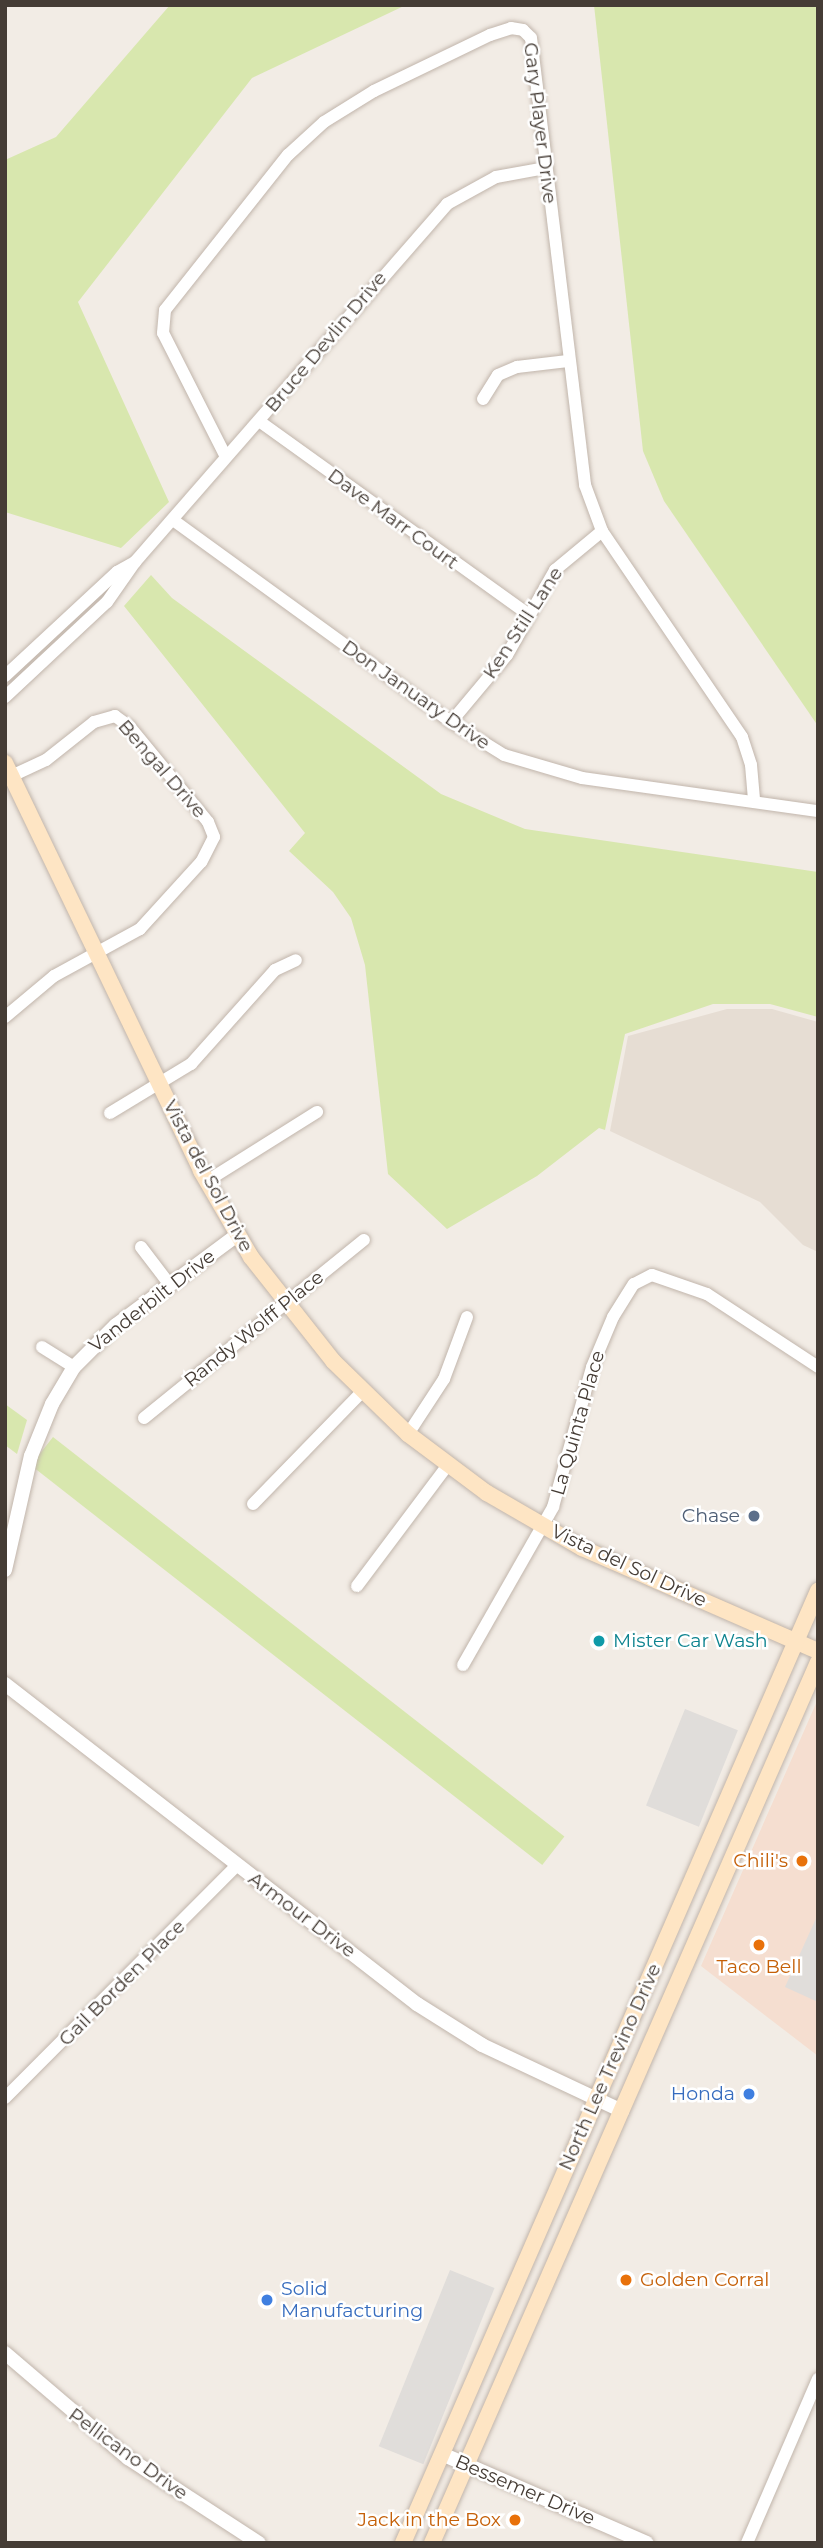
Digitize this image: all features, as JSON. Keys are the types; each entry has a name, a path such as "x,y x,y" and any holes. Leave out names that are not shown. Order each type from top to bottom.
{"main road":[{"name":"Vista del Sol Drive","path":"8,773 207,1181 237,1235 287,1307 362,1392 447,1466 541,1526 818,1651"},
{"name":"North Lee Trevino Drive","path":"403,2543 818,1591"},
{"name":"North Lee Trevino Drive","path":"432,2543 818,1662"},
{"path":"686,1892 712,1903"},
{"path":"516,2284 542,2296"}],"street":[{"name":"Gary Player Drive","path":"226,457 163,332 165,310 306,137 374,90 490,35 520,29 531,38 585,485 602,531 742,737 751,765 754,800"},
{"name":"Bruce Devlin Drive","path":"5,697 107,602 135,562 447,204 496,177 546,168"},
{"path":"483,400 498,375 517,367 568,361"},
{"name":"Dave Marr Court","path":"259,421 529,615"},
{"name":"Don January Drive","path":"173,520 451,722 504,755 582,778 818,811"},
{"name":"Ken Still Lane","path":"451,722 507,655 555,570 602,531"},
{"name":"Bruce Devlin Drive","path":"5,676 117,572 135,562"},
{"name":"Bengal Drive","path":"5,1017 54,975 140,929 210,850 212,830 130,727 115,716 94,722 54,755 8,773"},
{"path":"110,1113 191,1064 275,970 296,960"},
{"path":"207,1181 317,1112"},
{"name":"Vanderbilt Drive","path":"5,1570 31,1456 52,1404 74,1367 101,1337 237,1235"},
{"name":"Randy Wolff Place","path":"144,1419 287,1307 365,1240"},
{"path":"141,1247 170,1285"},
{"name":"La Quinta Place","path":"463,1665 562,1486 597,1353 612,1317 639,1281 652,1275 707,1294 818,1367"},
{"path":"408,1434 444,1379 467,1317"},
{"path":"42,1347 74,1367"},
{"path":"253,1504 362,1392"},
{"path":"357,1586 447,1466"},
{"name":"Armour Drive","path":"5,1684 237,1866 458,2032 622,2111"},
{"name":"Gail Borden Place","path":"5,2098 237,1866"},
{"name":"Pellicano Drive","path":"5,2353 128,2458 259,2543"},
{"path":"747,2543 818,2379"},
{"name":"Bessemer Drive","path":"442,2454 647,2543"}],"shaded area":[{"path":"727,1009 772,1009 818,1022 818,1252 803,1245 760,1202 610,1131 628,1036"},
{"path":"818,1699 818,2056 701,1966"},
{"path":"685,1709 738,1730 699,1827 646,1805"},
{"path":"818,1914 818,2002 785,1987"},
{"path":"450,2270 495,2288 423,2464 379,2446"}],"green space":[{"path":"170,5 406,5 252,78 78,302 169,502 121,548 5,512 5,160 56,137"},
{"path":"594,5 818,5 818,726 664,501 643,451"},
{"path":"151,575 172,598 441,794 525,829 818,872 818,1017 770,1004 713,1004 625,1034 605,1130 599,1128 537,1176 447,1229 388,1174 365,965 351,918 333,892 289,851 305,833 124,606"},
{"path":"5,1404 27,1420 17,1454 5,1445"},
{"path":"53,1437 564,1837 542,1865 31,1465"}],"place":[{"name":"Chase","path":"754,1516"},
{"name":"Mister Car Wash","path":"599,1641"},
{"name":"Chili's","path":"802,1861"},
{"name":"Taco Bell","path":"759,1945"},
{"name":"Honda","path":"749,2094"},
{"name":"Golden Corral","path":"626,2280"},
{"name":"Solid Manufacturing","path":"267,2300"},
{"name":"Jack in the Box","path":"515,2520"}]}
